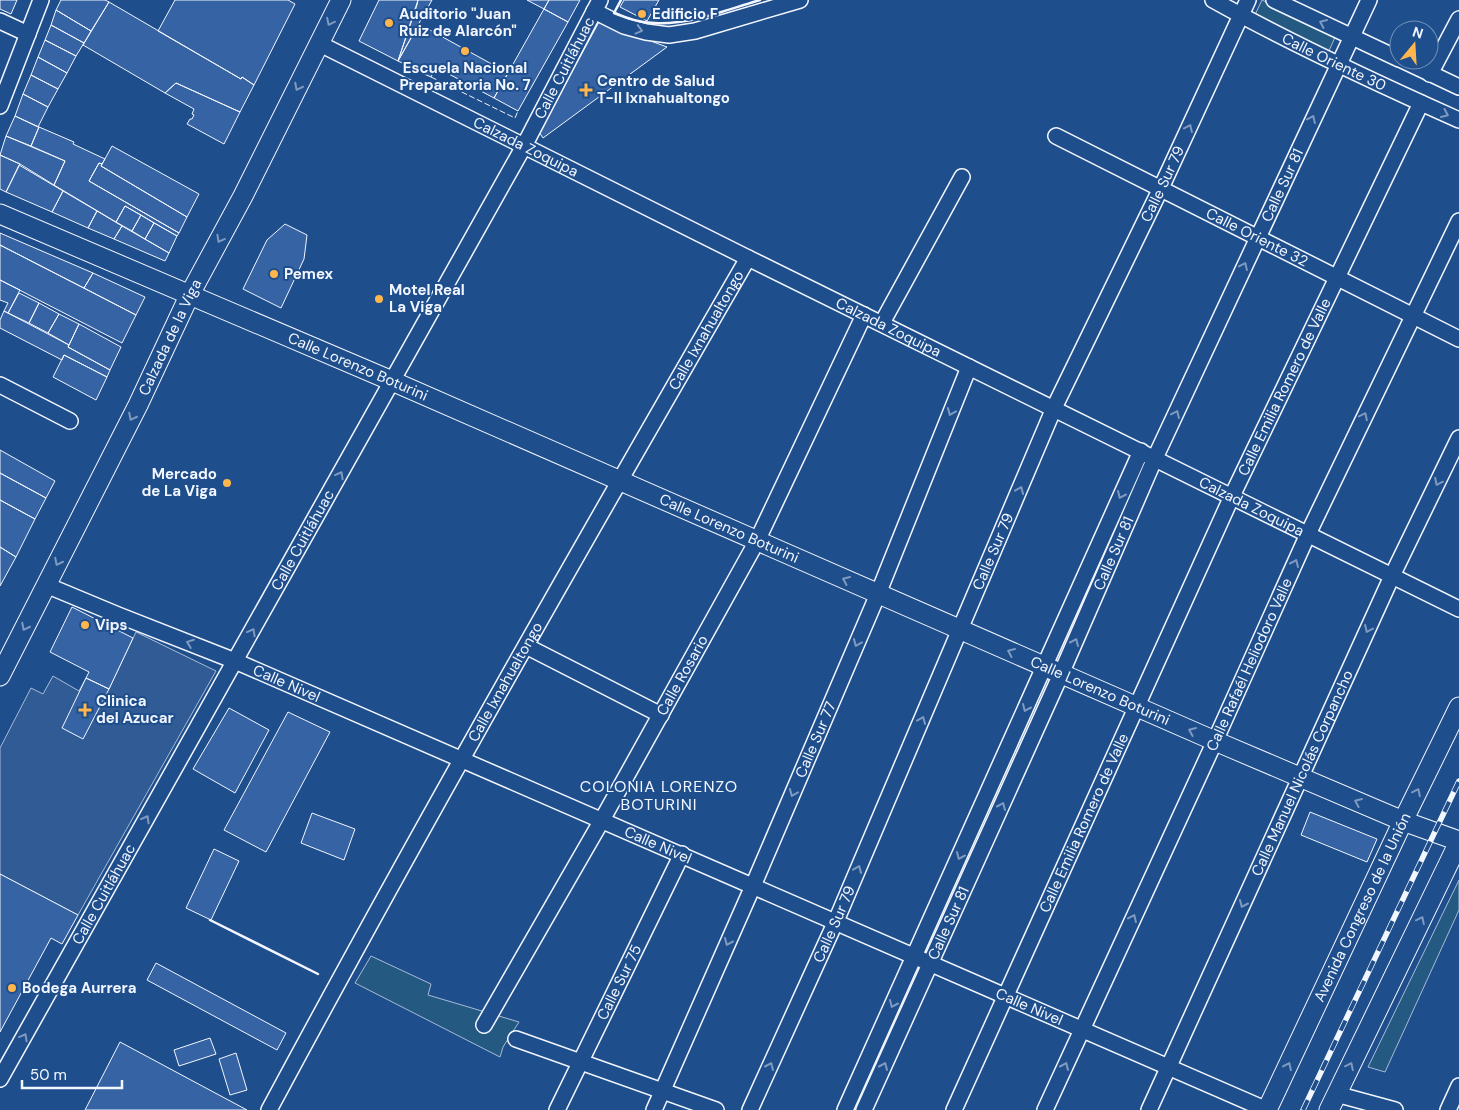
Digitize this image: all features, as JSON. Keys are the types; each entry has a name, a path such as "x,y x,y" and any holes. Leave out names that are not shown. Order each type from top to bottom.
{"main road":[{"name":"Calzada de la Viga","path":"1,671 134,414 190,294 243,196 341,0"},
{"name":"Calle Lorenzo Boturini","path":"0,214 620,480 1137,708 1300,778 1459,842"},
{"name":"Avenida Congreso de la Unión","path":"1267,1110 1403,820 1459,707"},
{"path":"1333,1102 1459,842"}],"street":[{"path":"0,106 41,0"},
{"path":"597,5 624,26 646,32 669,35 695,31 800,0"},
{"name":"Calle Oriente 30","path":"1212,0 1240,16 1338,64 1459,120"},
{"name":"Calle Sur 79","path":"750,1110 836,921 1054,408 1161,188 1248,0"},
{"name":"Calle Oriente 30","path":"1274,0 1389,54"},
{"name":"Calle Sur 81","path":"845,1110 915,956 1155,458 1369,0"},
{"name":"Calle Cuitláhuac","path":"0,1080 524,146 597,5"},
{"path":"1430,74 1459,19"},
{"path":"0,21 28,34"},
{"name":"Calzada Zoquipa","path":"320,44 748,258 1459,609"},
{"name":"Calle Oriente 30","path":"1422,70 1459,88"},
{"name":"Calle Emilia Romero de Valle","path":"954,1110 1232,496 1421,103"},
{"name":"Calle Oriente 32","path":"1056,136 1459,338"},
{"path":"882,323 962,177"},
{"name":"Calle Rafaél Heliodoro Valle","path":"1045,1110 1308,534 1459,221"},
{"name":"Calle Ixnahualtongo","path":"268,1110 348,963 526,646 748,258"},
{"name":"Calle Rosario","path":"484,1025 602,820 757,540 864,315"},
{"name":"Calle Sur 77","path":"654,1110 753,886 878,594 969,366"},
{"path":"0,385 70,421"},
{"name":"Calle Manuel Nicolás Corpancho","path":"1149,1110 1392,576 1459,438"},
{"name":"Calle Sur 81","path":"864,1110 931,963 1053,670 1141,451"},
{"name":"Calle Nivel","path":"46,584 118,615 235,661 1267,1110"},
{"path":"526,646 661,715"},
{"name":"Calle Sur 75","path":"557,1110 682,854"},
{"path":"516,1039 579,1063 716,1110"},
{"path":"1448,1110 1459,1086"},
{"path":"1333,1102 1395,1110"}],"shaded area":[{"path":"1262,0 1336,35 1328,53 1254,17"},
{"path":"136,632 216,671 78,915 0,874 0,748 31,688 43,694 53,676 79,691 86,678 109,689"},
{"path":"1459,880 1459,910 1385,1072 1368,1067"},
{"path":"371,956 431,984 428,995 519,1022 503,1047 500,1057 355,983"}],"building":[{"path":"0,0 17,0 11,14 0,9"},
{"path":"61,0 105,0 109,2 91,31 56,10"},
{"path":"175,0 288,0 295,4 254,85 158,31"},
{"name":"Auditorio \"Juan Ruiz de Alarcón\"","path":"379,0 418,0 398,61 359,41"},
{"path":"418,0 432,0 398,61 417,5"},
{"path":"527,0 549,0 544,9"},
{"path":"549,0 580,0 568,22 544,9"},
{"name":"Edificio F","path":"624,0 659,0 647,21 620,7"},
{"path":"109,2 254,85 240,112 176,83 165,93 83,45"},
{"path":"544,9 568,22 518,111 494,98"},
{"path":"56,10 91,31 84,43 51,25"},
{"name":"Centro de Salud T-II Ixnahualtongo","path":"599,22 667,47 543,138 539,132"},
{"path":"419,24 508,73 494,98 430,64 424,74 398,61"},
{"path":"51,25 84,43 76,56 45,40"},
{"path":"45,40 76,56 67,73 38,57"},
{"path":"38,57 67,73 58,89 31,75"},
{"path":"430,64 436,67 431,77 424,74"},
{"path":"31,75 58,89 48,107 23,94"},
{"path":"176,83 240,112 224,144 187,124 194,115 192,114 194,109 165,93"},
{"path":"23,94 48,107 38,127 15,116"},
{"path":"15,116 39,127 31,146 6,136"},
{"path":"39,127 74,142 73,144 105,159 102,164 99,163 89,181 179,233 177,236 125,206 116,222 54,185 65,161 31,146"},
{"path":"6,136 65,161 54,185 20,164 0,155"},
{"path":"112,146 199,194 187,217 101,166"},
{"path":"0,155 20,164 6,192 0,189"},
{"path":"99,163 102,164 101,166 187,217 179,233 89,181"},
{"path":"19,165 63,191 52,212 6,192"},
{"path":"63,191 97,211 88,228 52,212"},
{"path":"125,206 141,215 132,231 116,222"},
{"path":"97,211 122,226 114,239 88,228"},
{"path":"141,215 154,223 145,239 132,231"},
{"path":"154,223 177,236 169,253 145,239"},
{"name":"Pemex","path":"285,224 307,235 304,259 281,308 243,289 267,240"},
{"path":"122,226 169,253 165,261 114,239"},
{"path":"0,233 93,273 84,288 0,245"},
{"path":"0,245 136,315 122,343 0,280"},
{"path":"93,273 145,297 136,315 84,288"},
{"path":"0,280 20,290 8,313 4,311 8,303 0,300"},
{"path":"19,293 39,303 29,323 8,313"},
{"path":"39,303 59,314 48,333 29,323"},
{"path":"4,311 69,345 68,347 110,370 107,377 64,355 62,360 0,328 0,320"},
{"path":"59,314 79,324 69,345 48,333"},
{"path":"79,324 121,347 110,370 68,347"},
{"path":"64,355 107,377 96,400 53,377"},
{"path":"0,450 55,481 46,498 0,473"},
{"path":"0,473 46,498 35,519 0,500"},
{"path":"0,500 35,519 16,557 0,547"},
{"path":"0,547 16,557 0,586"},
{"path":"72,607 133,638 109,689 86,678 89,672 50,652"},
{"name":"Clinica del Azucar","path":"86,678 109,689 83,739 62,728"},
{"path":"229,708 269,730 235,793 193,769"},
{"path":"288,712 330,732 266,852 224,830"},
{"path":"1310,812 1377,839 1367,862 1301,835"},
{"path":"312,813 355,829 344,860 301,843"},
{"path":"214,849 239,861 211,920 186,908"},
{"name":"Bodega Aurrera","path":"0,874 78,915 62,944 51,938 0,1032"},
{"path":"156,963 286,1033 277,1050 147,980"},
{"path":"210,1038 216,1054 179,1066 174,1050"},
{"path":"120,1042 247,1110 85,1110"},
{"path":"236,1053 247,1090 230,1095 219,1059"}],"railway":[{"path":"1303,1110 1459,781"}],"fence":[{"path":"431,77 515,118 518,111"}],"wall":[{"path":"621,0 614,13 649,23 681,22 760,0"},
{"path":"210,920 318,974"}],"place":[{"name":"Edificio F","path":"642,14"},
{"name":"Auditorio \"Juan Ruiz de Alarcón\"","path":"389,23"},
{"name":"Escuela Nacional Preparatoria No. 7","path":"465,51"},
{"name":"Centro de Salud T-II Ixnahualtongo","path":"586,90"},
{"name":"Pemex","path":"274,274"},
{"name":"Motel Real La Viga","path":"379,299"},
{"name":"Mercado de La Viga","path":"227,483"},
{"name":"Vips","path":"85,625"},
{"name":"Clinica del Azucar","path":"85,710"},
{"name":"Bodega Aurrera","path":"12,988"}],"district":[{"name":"COLONIA LORENZO BOTURINI","path":"659,795"}]}
